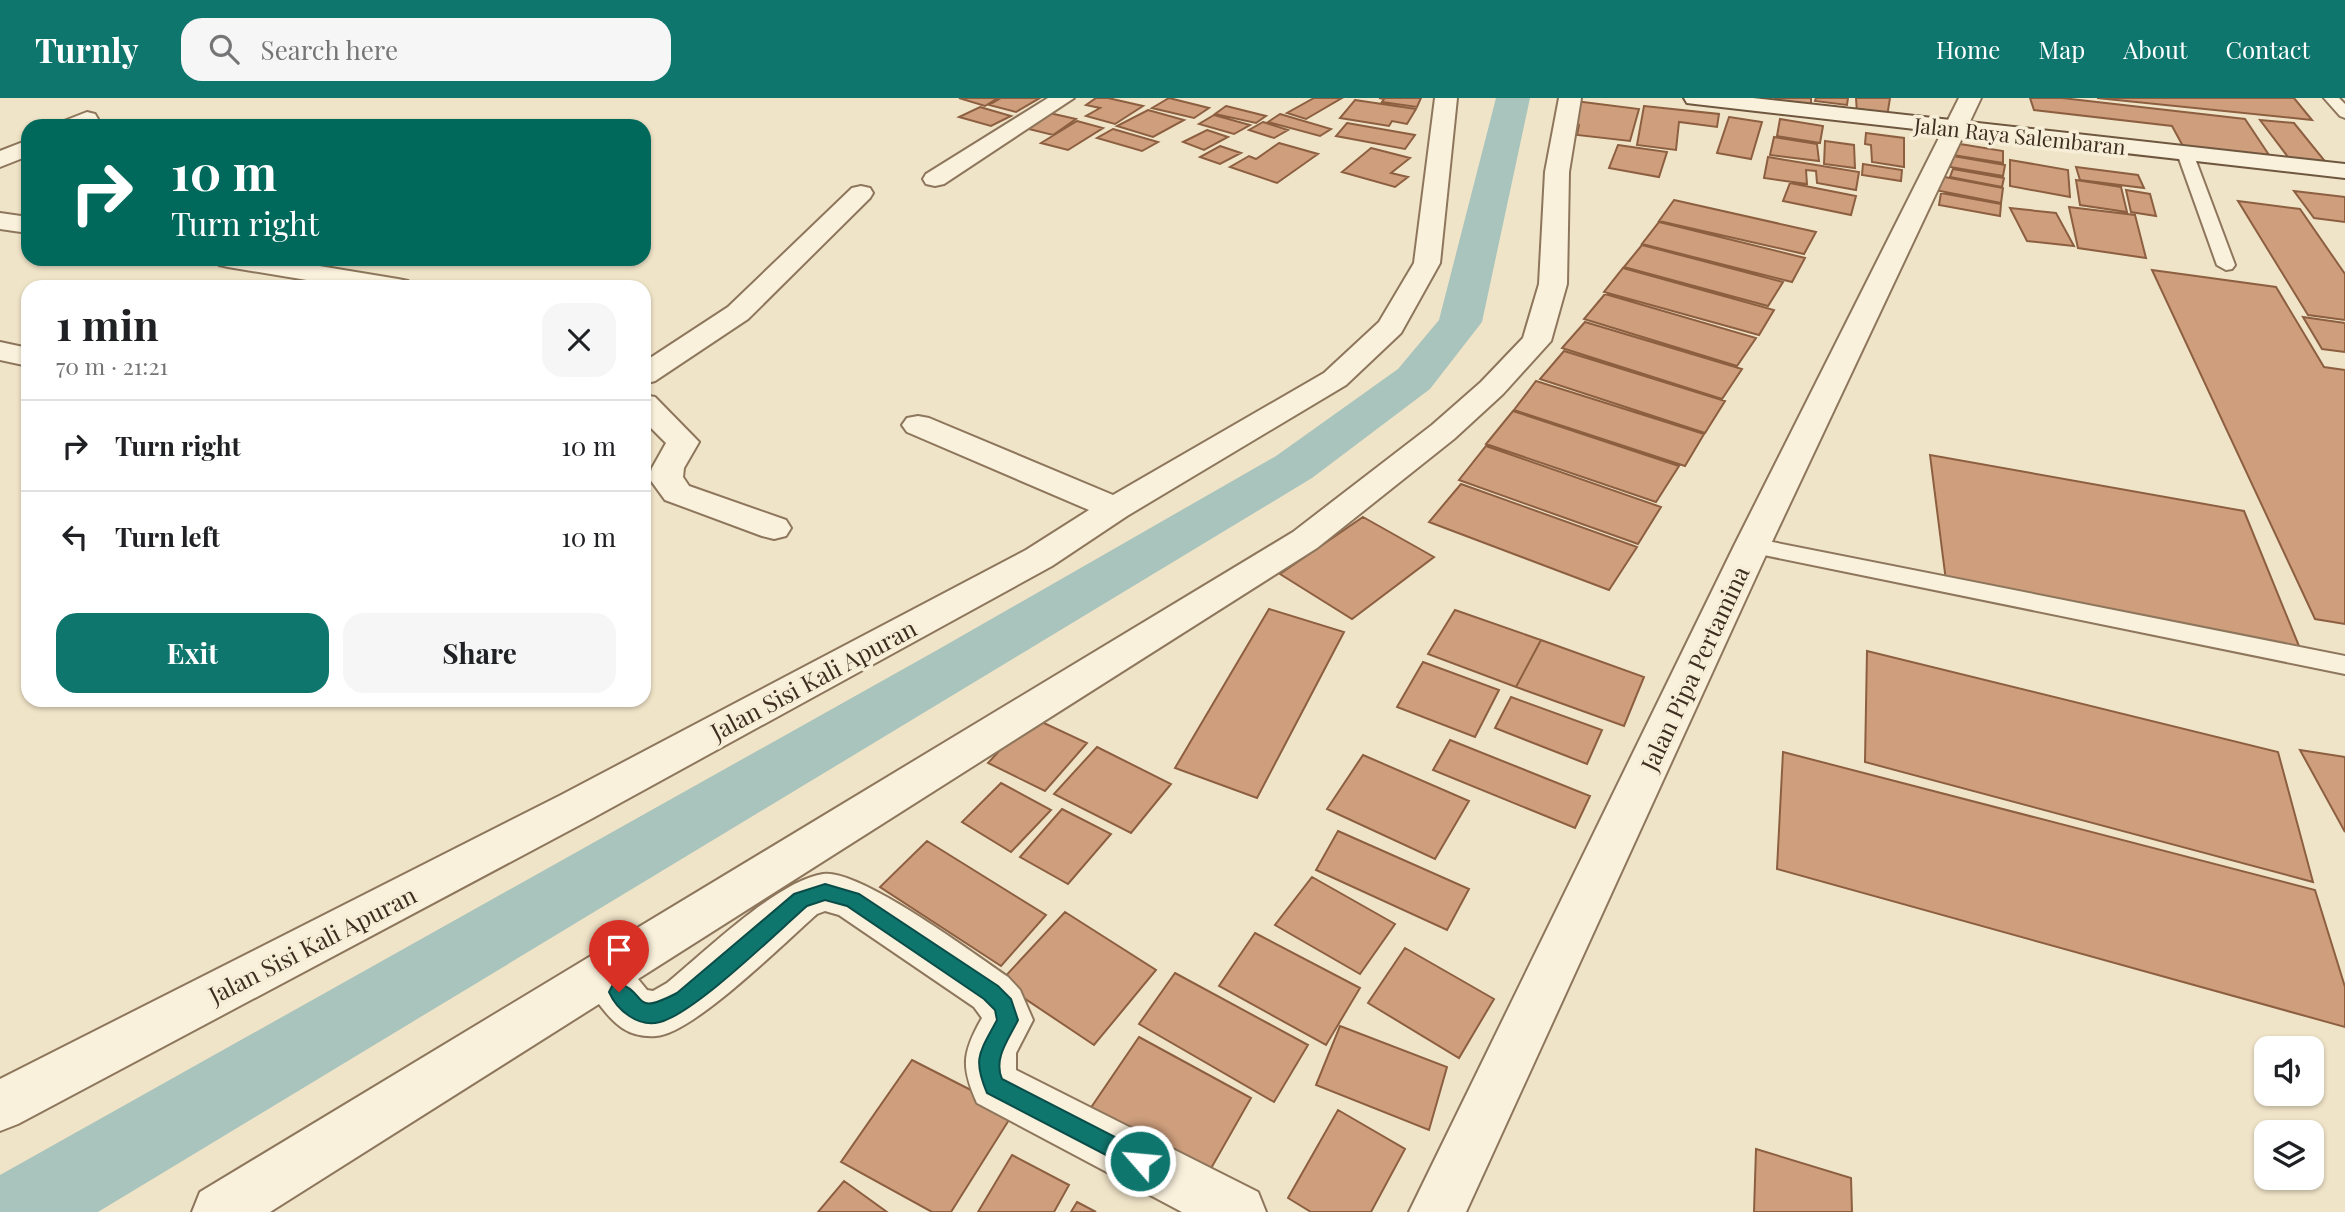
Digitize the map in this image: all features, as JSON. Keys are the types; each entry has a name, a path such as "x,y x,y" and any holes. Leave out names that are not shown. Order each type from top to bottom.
{"street":[{"path":"935,179 1063,98"},
{"name":"Jalan Sisi Kali Apuran","path":"0,1106 625,781 1039,558 1115,508 1335,379 1391,327 1427,263 1446,98"},
{"path":"220,1212 1305,540 1443,432 1492,388 1536,341 1553,284 1557,172 1570,98"},
{"name":"Jalan Raya Salembaran","path":"1695,98 1964,113 2185,153 2345,171"},
{"name":"Jalan Pipa Pertamina","path":"1437,1212 1752,546 1964,113"},
{"path":"0,160 21,150"},
{"path":"651,370 738,313 862,193"},
{"path":"0,221 21,224"},
{"path":"270,266 356,280"},
{"path":"0,351 21,356"},
{"path":"651,411 683,442 668,468 666,478 677,493 774,528"},
{"path":"918,425 1115,508"},
{"path":"604,974 633,1010 657,1014 684,999 801,900 825,892 853,900 991,992 1003,1006 1007,1020 991,1052 987,1068 995,1086 1238,1212"}],"lane":[{"path":"2331,98 2345,113"},
{"path":"2185,153 2226,265"},
{"path":"1752,546 2345,665"}],"building":[{"path":"959,98 998,98 985,106"},
{"path":"1001,98 1040,98 1016,112 989,105"},
{"path":"1096,98 1143,106 1115,124 1086,116 1100,108 1086,105"},
{"path":"1169,98 1209,108 1194,118 1152,108"},
{"path":"1314,98 1342,98 1306,119 1287,113"},
{"path":"1379,98 1421,98 1417,107 1382,102 1384,99"},
{"path":"1775,98 1811,98 1811,107 1775,103"},
{"path":"1816,98 1848,98 1847,105 1815,101"},
{"path":"1856,98 1890,98 1887,117 1857,113"},
{"path":"2030,98 2062,98 2245,119 2271,158 2184,148 2172,126 2034,110"},
{"path":"2097,98 2294,98 2312,120"},
{"path":"1355,100 1416,109 1407,124 1392,121 1389,126 1340,118"},
{"path":"1575,101 1639,109 1630,141 1577,135 1579,125 1569,123"},
{"path":"1226,106 1266,116 1256,123 1215,114"},
{"path":"1644,106 1719,114 1717,127 1679,122 1676,150 1637,145"},
{"path":"980,107 1011,116 991,126 959,117"},
{"path":"1148,110 1184,120 1153,137 1117,126"},
{"path":"1045,112 1076,119 1053,135 1021,127"},
{"path":"1280,114 1331,129 1320,136 1268,122"},
{"path":"1214,115 1250,125 1234,134 1199,124"},
{"path":"1729,117 1762,122 1751,159 1717,153"},
{"path":"1780,119 1823,126 1820,143 1777,136"},
{"path":"2260,120 2294,123 2328,165 2291,161"},
{"path":"1077,121 1103,128 1068,150 1041,143"},
{"path":"1263,122 1288,130 1274,138 1249,130"},
{"path":"1347,123 1415,135 1405,149 1336,136"},
{"path":"1113,129 1158,142 1142,151 1097,138"},
{"path":"1207,130 1228,137 1204,150 1183,142"},
{"path":"1866,133 1904,138 1904,167 1872,162 1871,145 1865,144"},
{"path":"1774,137 1817,144 1819,161 1770,155"},
{"path":"1825,141 1854,145 1855,168 1824,164"},
{"path":"1279,143 1318,154 1277,183 1230,167 1249,156 1256,159"},
{"path":"1954,143 2003,151 2003,163 1953,155"},
{"path":"1618,145 1667,152 1659,177 1609,168"},
{"path":"1220,146 1241,153 1220,164 1200,157"},
{"path":"1371,148 1410,158 1391,173 1408,177 1395,187 1342,172"},
{"path":"1953,156 2005,165 2003,176 1950,167"},
{"path":"1768,157 1859,172 1856,190 1817,183 1816,171 1806,170 1807,184 1764,178"},
{"path":"2010,160 2068,170 2070,197 2010,186"},
{"path":"1863,164 1902,170 1901,181 1862,175"},
{"path":"2076,167 2138,175 2144,188 2080,180"},
{"path":"1953,169 2004,178 2002,187 1950,177"},
{"path":"1934,175 2003,188 2001,203 1930,189"},
{"path":"2076,180 2121,187 2127,212 2080,205"},
{"path":"1790,183 1856,196 1851,215 1783,201"},
{"path":"2126,190 2150,194 2156,216 2131,212"},
{"path":"2294,191 2345,197 2345,222 2314,218"},
{"path":"1941,193 2001,204 2000,216 1939,205"},
{"path":"1674,200 1816,232 1804,254 1659,221"},
{"path":"2238,201 2300,209 2345,274 2345,320 2308,315"},
{"path":"2069,207 2135,215 2146,258 2078,248"},
{"path":"2010,208 2056,213 2074,246 2027,241"},
{"path":"1659,222 1805,258 1792,282 1642,244"},
{"path":"1642,245 1783,282 1768,306 1624,267"},
{"path":"1623,268 1774,310 1759,335 1604,292"},
{"path":"2152,270 2276,287 2324,367 2345,370 2345,624 2315,619"},
{"path":"1605,294 1756,338 1737,366 1584,319"},
{"path":"2303,317 2345,323 2345,352 2322,349"},
{"path":"1585,322 1742,369 1722,399 1562,348"},
{"path":"1564,351 1725,401 1705,433 1540,379"},
{"path":"1536,381 1704,434 1685,466 1514,410"},
{"path":"1513,411 1679,466 1656,502 1486,444"},
{"path":"1486,446 1661,507 1638,544 1459,480"},
{"path":"1930,455 2244,511 2301,651 1946,581"},
{"path":"1461,484 1637,547 1609,590 1429,522"},
{"path":"1363,517 1434,557 1352,619 1280,574"},
{"path":"1269,609 1344,632 1257,798 1175,768"},
{"path":"1455,610 1541,640 1516,687 1428,654"},
{"path":"1541,640 1644,677 1624,726 1516,687"},
{"path":"1867,651 2278,752 2313,882 1865,762"},
{"path":"1423,662 1499,690 1475,737 1397,707"},
{"path":"1511,697 1602,730 1587,764 1495,728"},
{"path":"1031,717 1087,743 1045,791 988,763"},
{"path":"1450,740 1590,796 1575,828 1433,770"},
{"path":"1097,747 1171,784 1131,833 1054,794"},
{"path":"2300,750 2345,757 2345,832"},
{"path":"1783,752 2315,890 2345,987 2345,1027 1777,869"},
{"path":"1363,755 1469,801 1435,859 1327,809"},
{"path":"1001,783 1051,810 1011,852 962,822"},
{"path":"1062,809 1111,834 1068,884 1020,857"},
{"path":"1338,831 1469,889 1447,930 1316,870"},
{"path":"927,841 1046,915 1001,966 880,887"},
{"path":"1312,877 1395,924 1360,974 1275,925"},
{"path":"1065,912 1156,970 1094,1045 1000,982"},
{"path":"1255,933 1360,988 1326,1045 1219,986"},
{"path":"1405,948 1494,999 1459,1058 1368,1003"},
{"path":"1175,973 1308,1045 1274,1102 1139,1024"},
{"path":"1340,1026 1447,1067 1429,1130 1316,1085"},
{"path":"1139,1037 1251,1098 1205,1179 1088,1112"},
{"path":"912,1060 1014,1112 951,1212 932,1212 841,1162"},
{"path":"1338,1110 1405,1149 1371,1212 1311,1212 1288,1198"},
{"path":"1756,1149 1851,1178 1852,1212 1754,1212"},
{"path":"1012,1155 1069,1185 1054,1212 978,1212"},
{"path":"844,1181 887,1212 818,1212"},
{"path":"1077,1202 1096,1212 1071,1212"}],"waterway":[{"path":"18,1212 1294,467 1414,379 1460,322 1513,98"}],"route":[{"path":"619,992 633,1010 657,1014 684,999 801,900 825,892 853,900 991,992 1003,1006 1007,1020 991,1052 987,1068 995,1086 1140,1161"}]}
